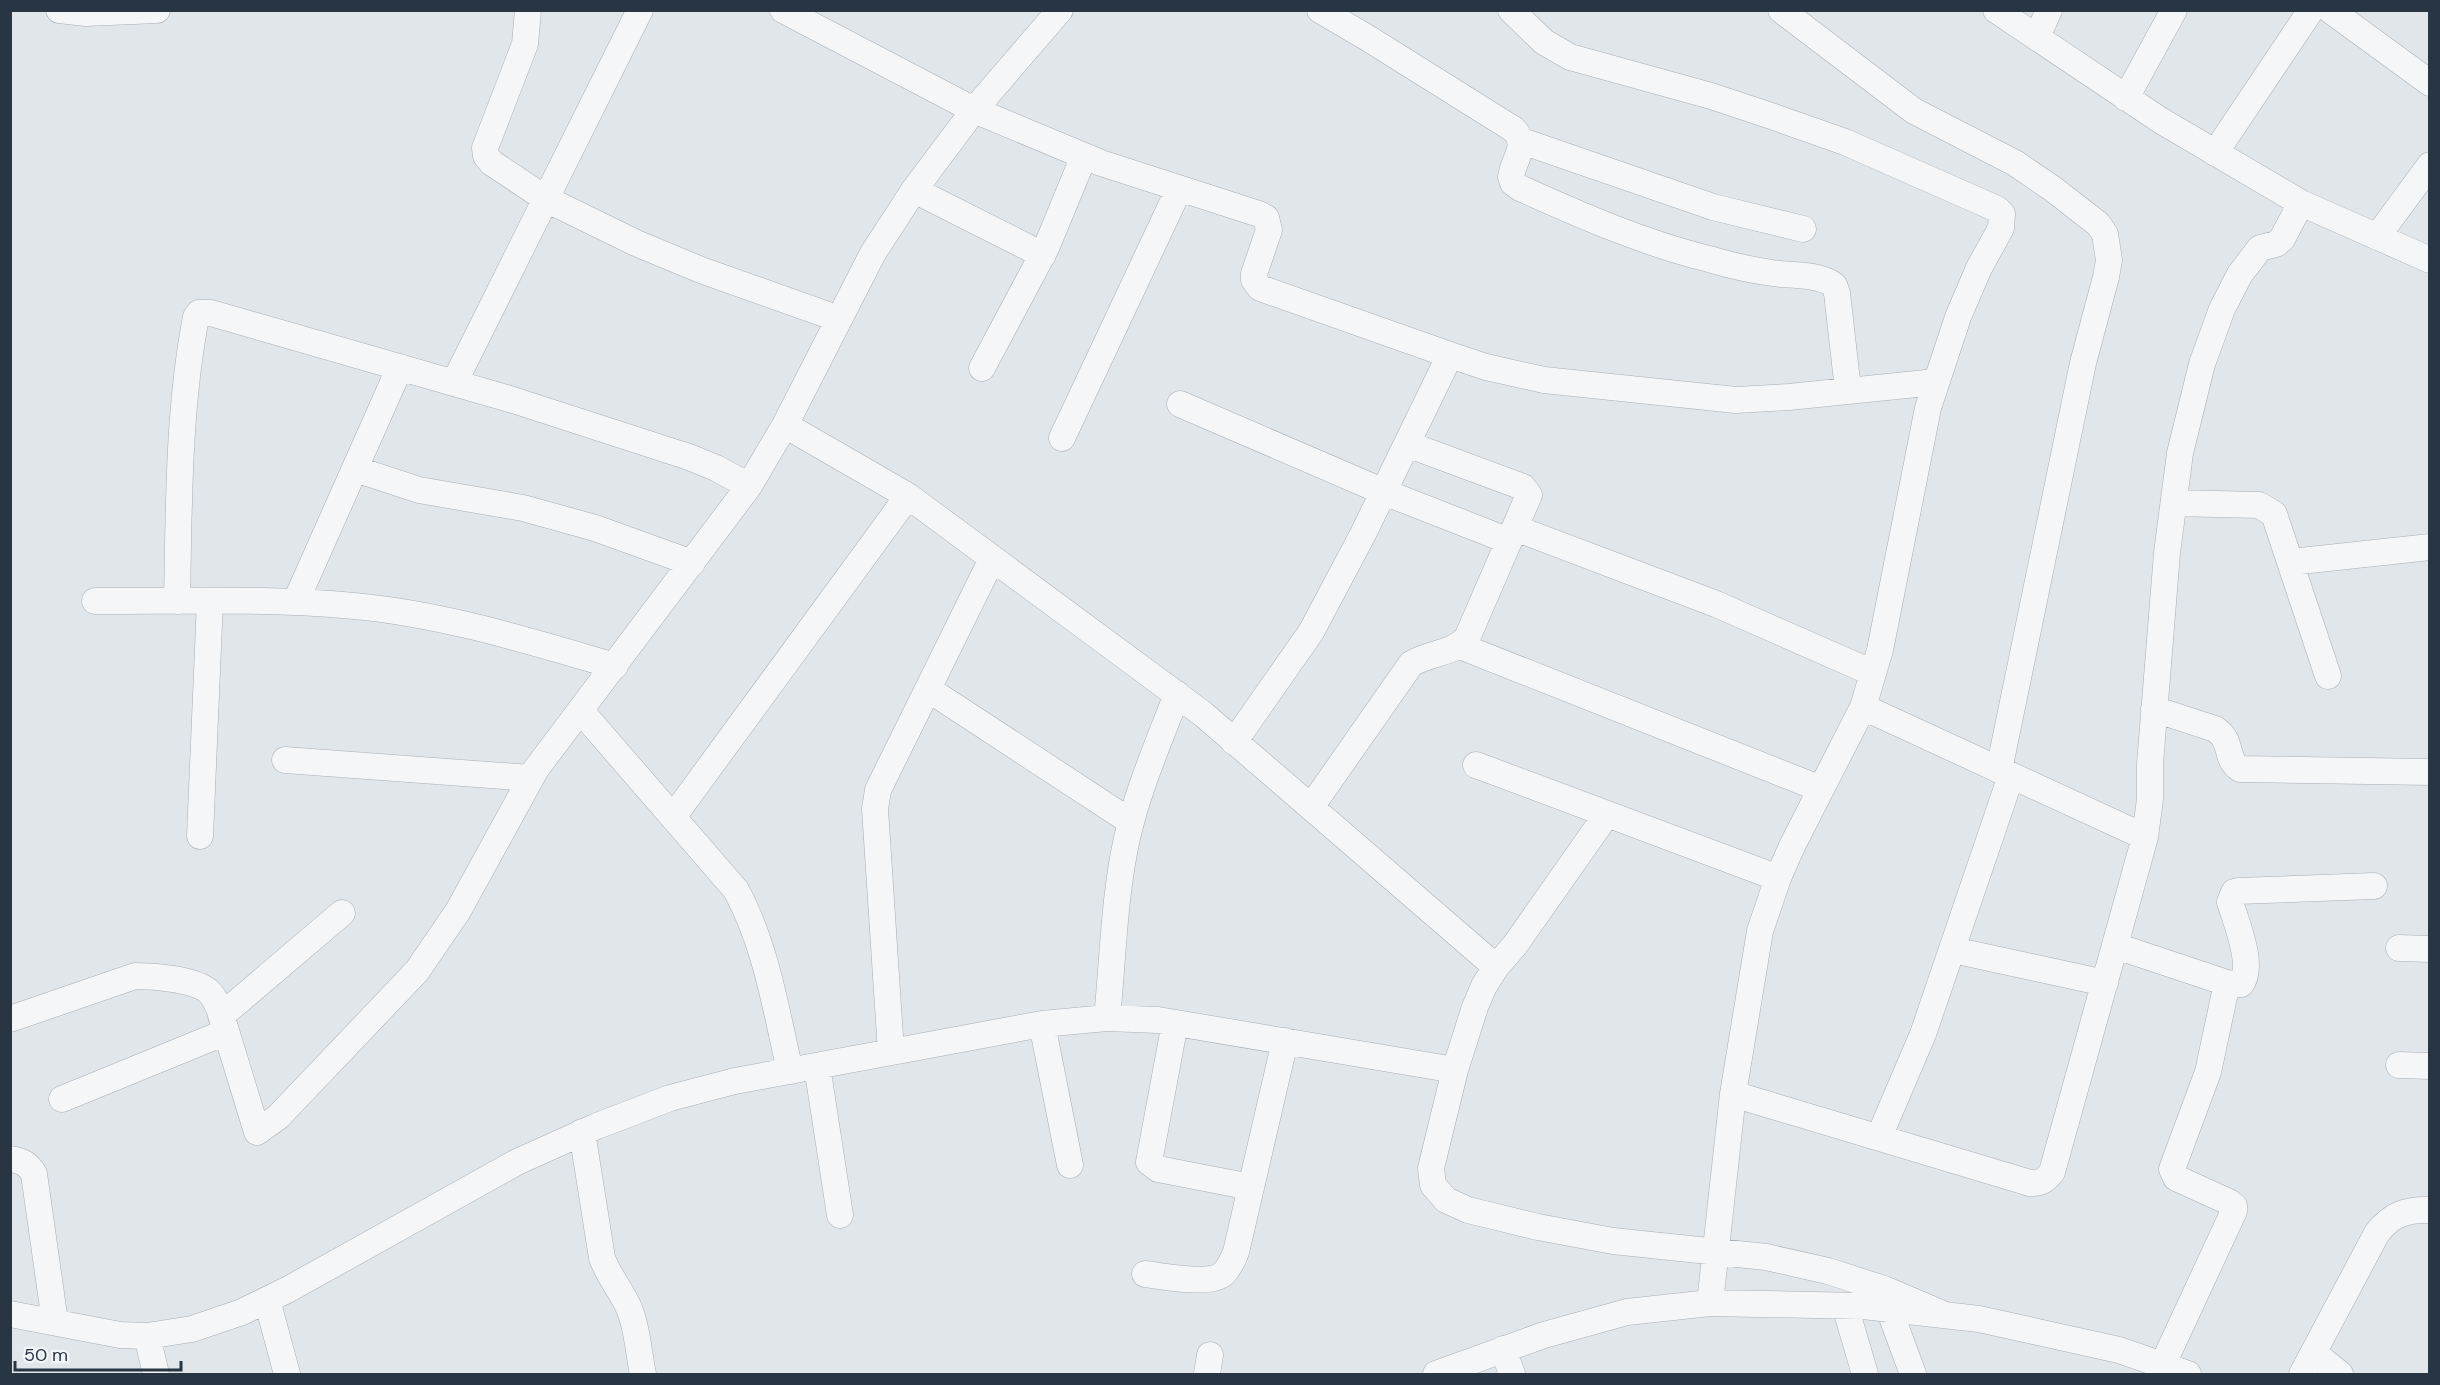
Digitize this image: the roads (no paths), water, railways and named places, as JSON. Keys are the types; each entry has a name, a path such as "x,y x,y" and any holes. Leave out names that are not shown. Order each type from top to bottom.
{"street":[{"path":"59,10 86,13 157,10"},
{"path":"528,10 525,44 485,148 486,156 492,163 546,199 636,243 701,270 839,319"},
{"path":"454,383 640,10"},
{"path":"783,10 974,110 1084,156 1259,214 1266,218 1269,230 1254,274 1254,280 1260,288 1450,356 1544,380 1736,400 1936,382"},
{"path":"10,1019 135,976 154,976 201,986 215,1000 257,1132 278,1117 417,971 458,911 531,778 749,486 785,425 873,253 914,190 974,110 1060,10"},
{"path":"1320,10 1520,135 1522,141 1511,177 1520,188 1580,215 1668,247 1708,259 1771,273 1820,279 1834,285 1837,293 1848,390"},
{"path":"1511,10 1544,42 1570,57 1711,96 1845,142 1997,209 2002,214 2001,228 1979,268 1958,318 1928,408 1880,650 1863,707 1778,878 1760,931 1733,1094 1710,1302"},
{"path":"1781,10 1914,111 2015,163 2053,189 2098,224 2105,234 2109,260 2083,363 2005,773 1953,950 1923,1034 1879,1137"},
{"path":"1996,10 2126,98 2301,203 2430,260"},
{"path":"2037,37 2049,10"},
{"path":"2126,98 2174,10"},
{"path":"2215,153 2312,10"},
{"path":"2330,10 2430,83"},
{"path":"1522,141 1713,207 1803,229"},
{"path":"982,368 1042,255 1084,156"},
{"path":"2377,237 2430,165"},
{"path":"1062,438 1179,189"},
{"path":"914,190 1042,255"},
{"path":"1733,1094 2030,1183 2038,1183 2046,1179 2052,1172 2145,837 2150,799 2154,709 2174,503 2183,441 2202,364 2222,309 2245,267 2260,248 2276,244 2282,239 2301,203"},
{"path":"177,601 180,429 196,317 199,314 211,313 454,383 689,457 716,468 749,486"},
{"path":"1234,742 1311,632 1384,492 1450,356"},
{"path":"296,602 400,367"},
{"path":"1180,404 1384,492 1716,604 1873,673"},
{"path":"785,425 908,496 1177,694 1496,967"},
{"path":"1311,807 1411,664 1423,657 1450,652 1460,646 1472,628 1529,495 1523,487 1407,444"},
{"path":"355,469 419,490 534,511 595,528 692,563"},
{"path":"673,817 908,496"},
{"path":"2174,503 2259,505 2274,514 2328,676"},
{"path":"2291,562 2430,547"},
{"path":"891,1052 875,809 878,790 992,559"},
{"path":"95,601 296,602 356,606 500,633 615,666"},
{"path":"200,836 210,601"},
{"path":"1460,646 1821,789"},
{"path":"928,688 1131,822"},
{"path":"1107,1018 1121,869 1131,822 1177,694"},
{"path":"1863,707 2145,837"},
{"path":"2154,709 2215,729 2223,734 2228,742 2231,759 2240,769 2430,772"},
{"path":"580,711 736,890 750,915 759,940 790,1071"},
{"path":"285,760 531,778"},
{"path":"1476,765 1778,878"},
{"path":"1607,814 1484,986 1455,1070 1431,1168 1433,1185 1446,1200 1468,1210 1613,1241 1766,1257 1828,1271 1884,1289 1945,1315"},
{"path":"2116,946 2227,983 2241,984 2246,972 2245,954 2230,902 2234,892 2374,886"},
{"path":"62,1099 224,1024 342,913"},
{"path":"2399,948 2430,949"},
{"path":"1953,950 2105,983"},
{"path":"2163,1364 2234,1211 2234,1206 2229,1202 2176,1178 2172,1169 2208,1072 2227,983"},
{"path":"10,1314 120,1335 147,1336 192,1329 242,1312 267,1300 517,1162 582,1132 670,1098 790,1071 1042,1024 1107,1018 1175,1023 1455,1070"},
{"path":"1175,1023 1149,1162 1158,1169 1251,1187"},
{"path":"1042,1024 1070,1165"},
{"path":"1144,1274 1204,1279 1215,1278 1224,1273 1236,1252 1285,1041"},
{"path":"2399,1065 2430,1066"},
{"path":"817,1066 840,1215"},
{"path":"582,1132 602,1258 630,1314 643,1374"},
{"path":"10,1159 22,1161 30,1166 34,1174 55,1322"},
{"path":"2340,1374 2308,1364 2377,1233 2386,1221 2399,1214 2430,1210"},
{"path":"267,1300 287,1374"},
{"path":"1436,1374 1544,1335 1628,1312 1710,1302 1845,1306 1979,1318 2119,1350 2188,1374"},
{"path":"1845,1306 1865,1374"},
{"path":"1889,1309 1913,1374"},
{"path":"147,1336 156,1374"},
{"path":"1503,1349 1512,1374"}]}
